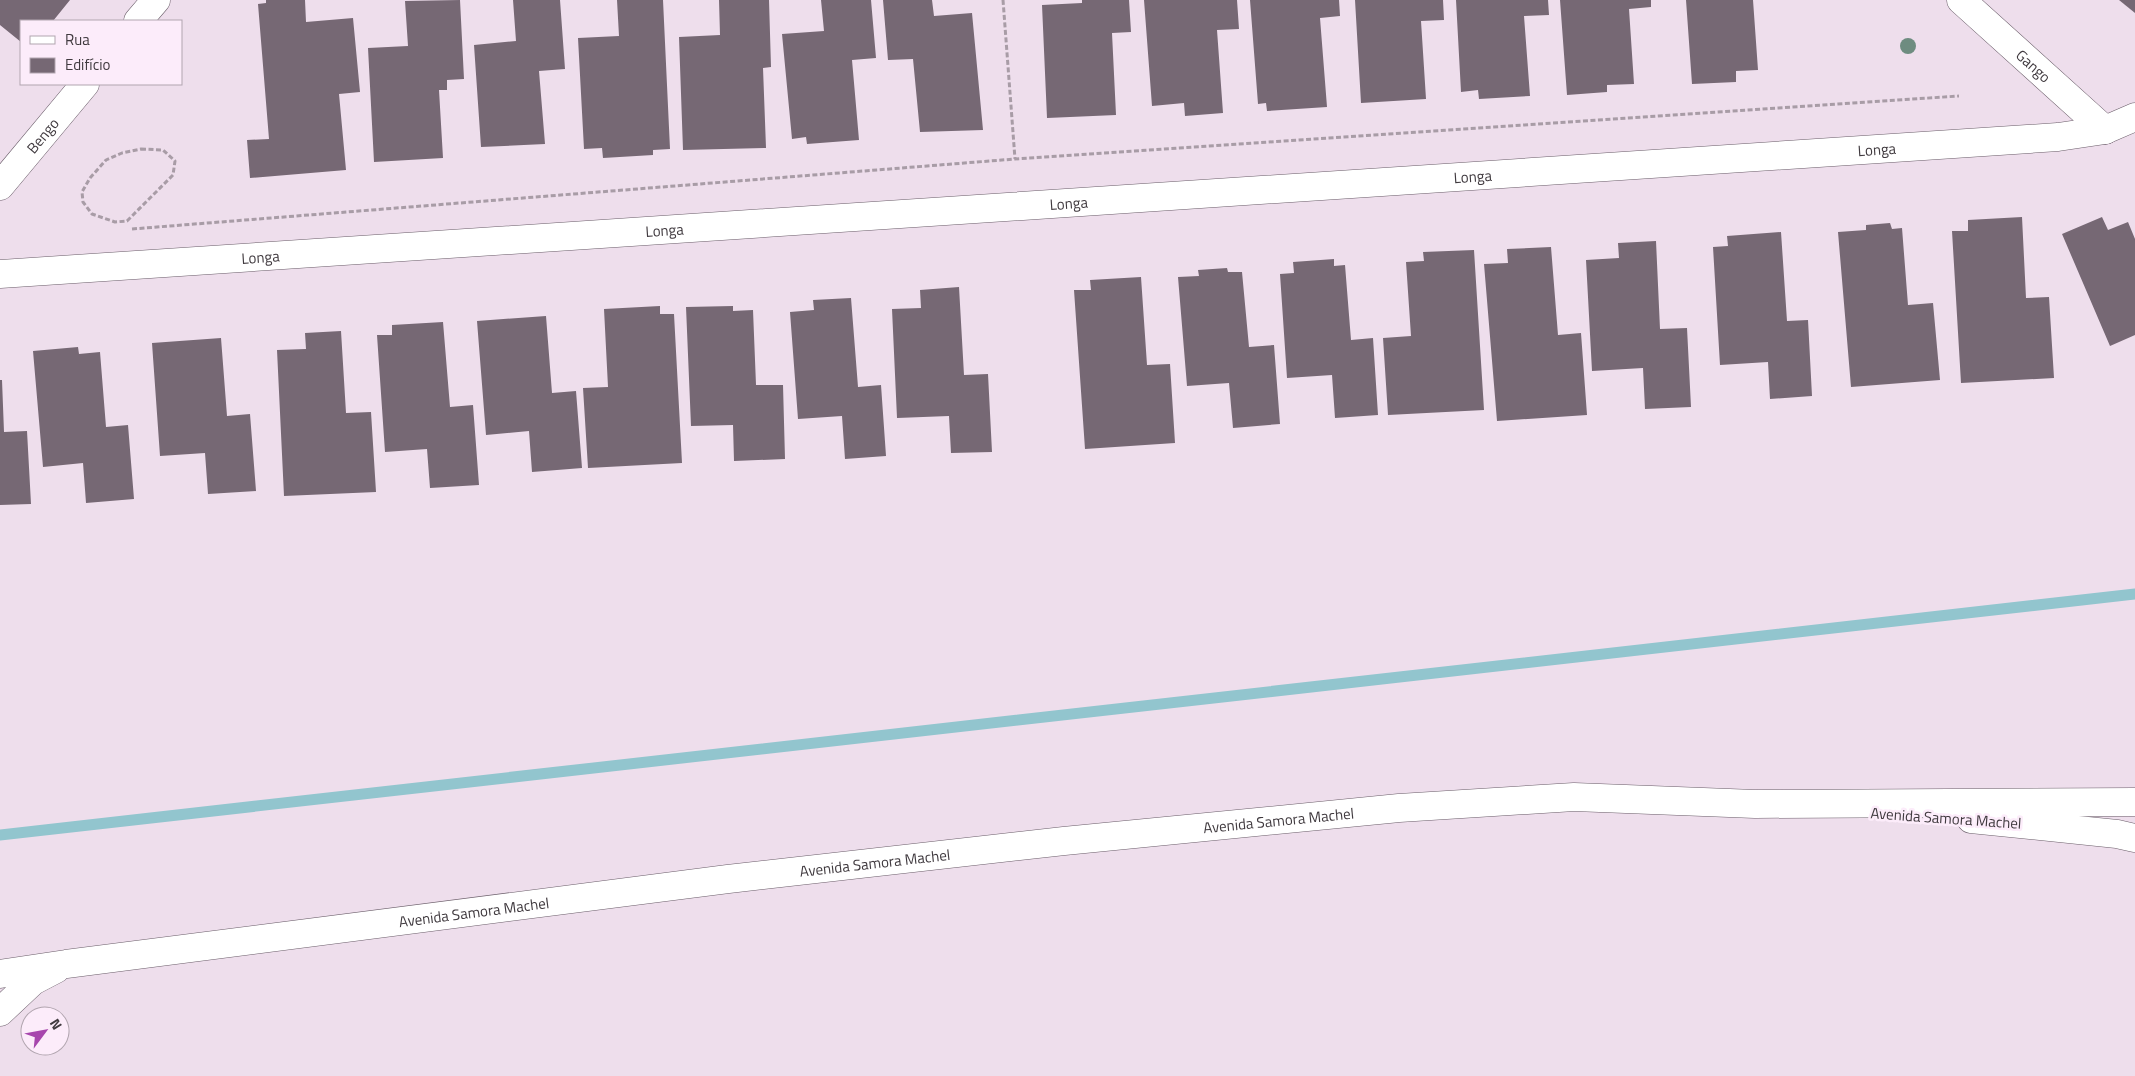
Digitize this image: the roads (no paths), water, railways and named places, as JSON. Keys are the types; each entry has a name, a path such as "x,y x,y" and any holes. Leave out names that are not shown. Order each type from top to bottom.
{"street":[{"path":"139,20 156,0"},
{"name":"Gango","path":"1962,0 2106,130"},
{"name":"Bengo","path":"0,186 84,85"},
{"name":"Longa","path":"0,274 2058,137 2106,130 2135,118"},
{"name":"Avenida Samora Machel","path":"0,974 728,879 1064,840 1399,808 1574,797 1756,804 2004,821 2135,838"},
{"name":"Avenida Samora Machel","path":"1756,804 2135,802"},
{"path":"0,1012 33,981 66,964"}],"waterway":[{"path":"0,835 2135,594"}]}
